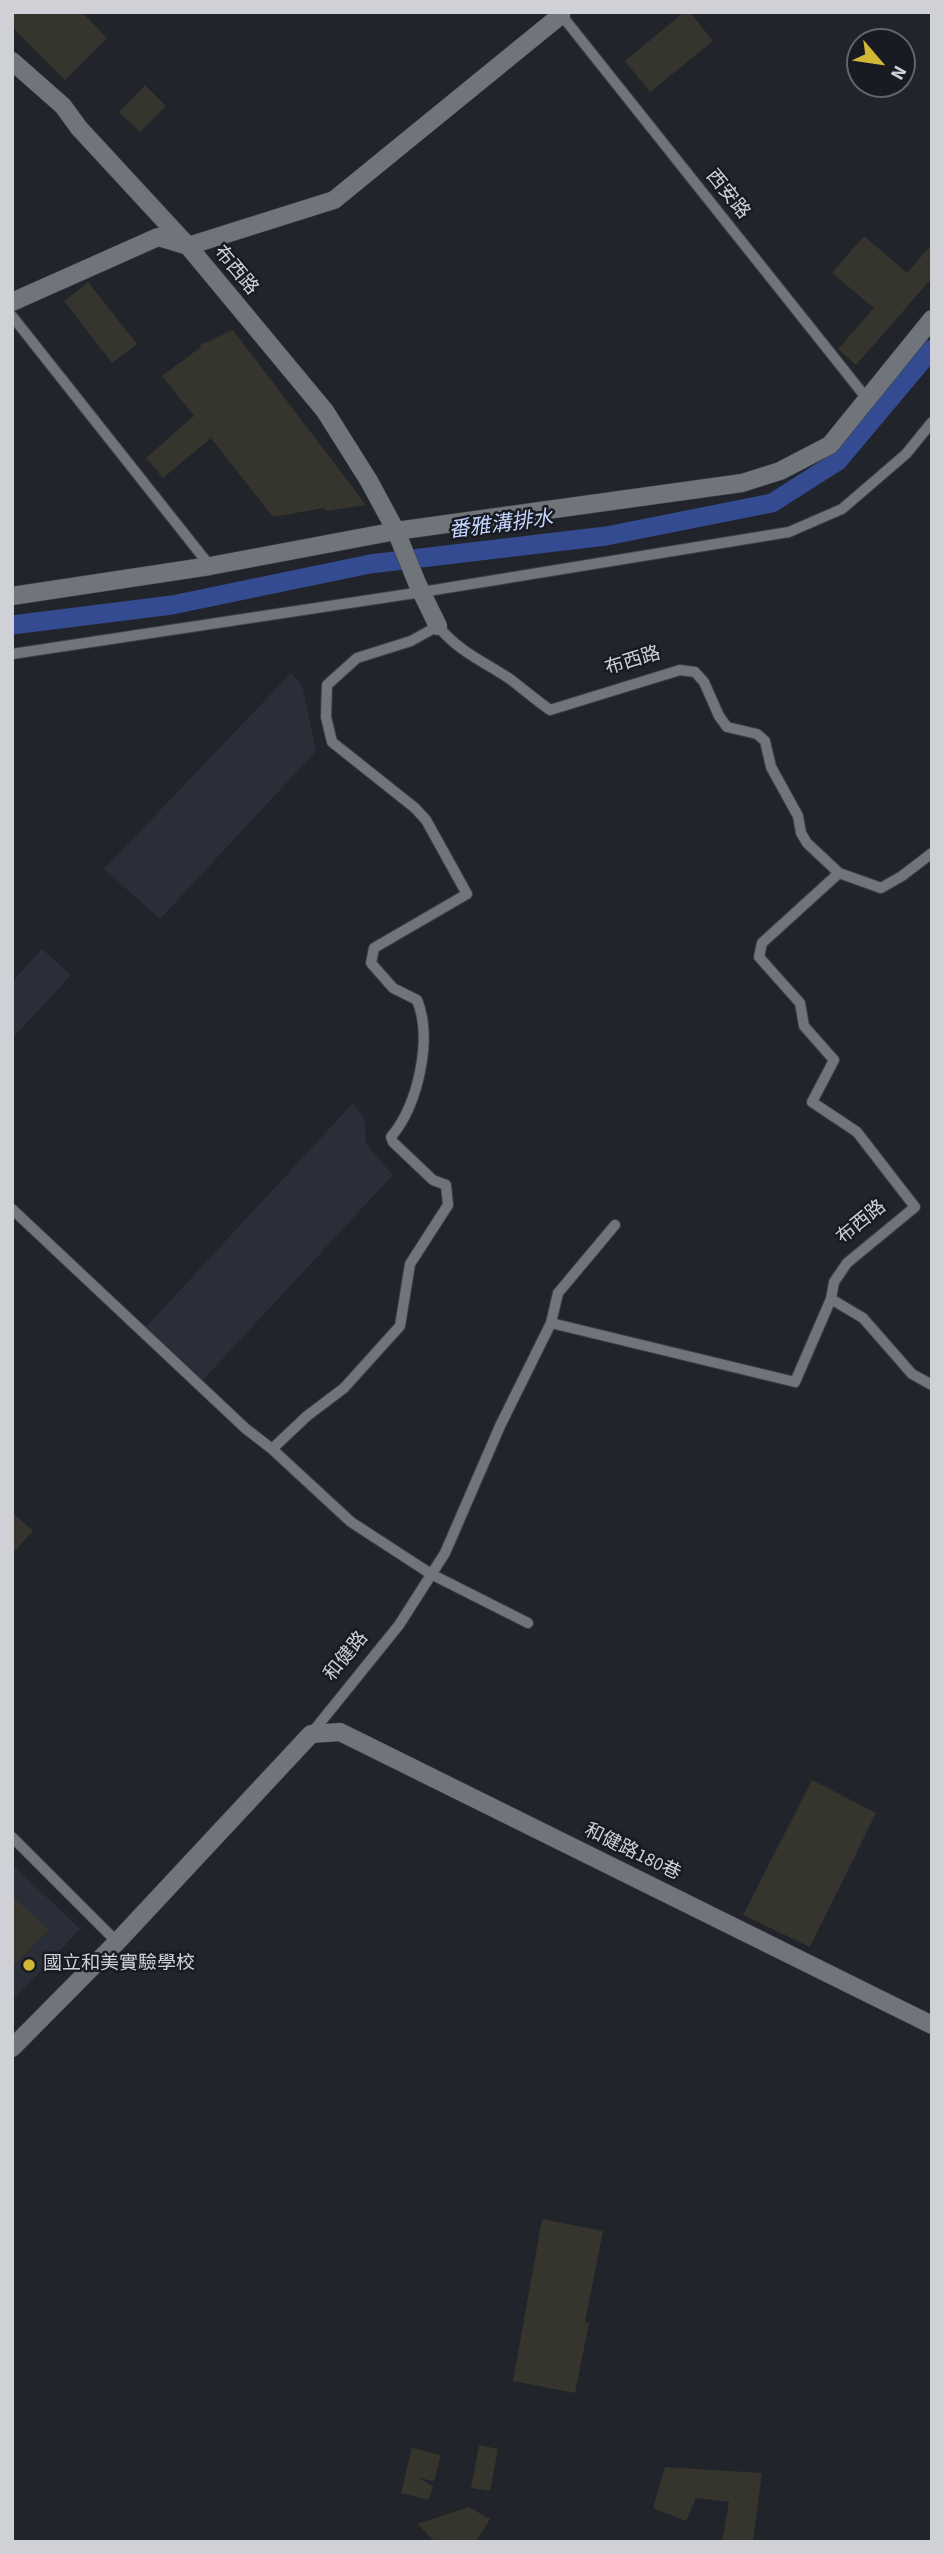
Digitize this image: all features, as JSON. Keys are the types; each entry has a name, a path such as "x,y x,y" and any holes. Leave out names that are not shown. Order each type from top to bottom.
{"street":[{"path":"12,302 158,237 188,246 334,200 560,13"},
{"name":"布西路","path":"12,61 63,106 79,128 188,246 325,411 369,481 399,538 438,626"},
{"path":"12,596 742,484 780,471 830,445 864,395 932,319"},
{"name":"和健路180巷","path":"311,1734 340,1732 932,2025"},
{"name":"和健路","path":"12,2048 117,1942 311,1734"}],"lane":[{"name":"西安路","path":"560,13 864,395"},
{"path":"12,316 210,566"},
{"path":"12,654 789,532 842,509 906,454 932,422"},
{"path":"272,1449 307,1416 344,1388 400,1326 410,1264 448,1205 446,1185 433,1180 391,1137 403,1123 414,1094 425,1032 423,1014 417,1000 393,988 370,964 374,948 467,894 426,820 415,807 332,742 326,717 327,685 357,658 411,641 438,626"},
{"name":"布西路","path":"438,626 449,639 474,659 509,678 550,710 680,670 695,672 704,682 719,716 727,727 757,734 765,741 771,767 798,816 801,833 811,847 839,873 881,888 932,853"},
{"name":"布西路","path":"551,1323 795,1382 831,1299 834,1282 847,1263 915,1208 857,1132 812,1102 834,1060 804,1026 800,1003 759,957 762,943 839,873"},
{"path":"12,1209 244,1428 272,1449 351,1522 431,1574 528,1623"},
{"name":"和健路","path":"311,1734 399,1625 445,1553 500,1426 551,1323 558,1293 615,1225"},
{"path":"831,1299 863,1318 912,1374 932,1385"},
{"path":"12,1837 117,1942"}],"shaded area":[{"path":"291,673 302,685 316,751 160,919 104,869"},
{"path":"42,949 71,975 12,1039 12,982"},
{"path":"353,1103 365,1119 366,1144 393,1175 203,1380 146,1327"},
{"name":"國立和美實驗學校","path":"12,1864 80,1929 12,2001"}],"building":[{"path":"12,12 82,12 107,38 65,80 12,27"},
{"path":"684,12 690,12 713,41 650,92 625,61"},
{"path":"145,85 166,106 140,132 119,112"},
{"path":"864,236 907,273 932,244 932,278 856,365 838,349 874,308 832,273"},
{"path":"88,282 137,344 112,363 64,301"},
{"path":"233,330 366,505 326,511 324,508 273,517 211,438 163,478 146,458 194,416 162,376 201,347 200,345"},
{"path":"12,1512 33,1531 12,1554"},
{"path":"812,1780 876,1813 810,1947 743,1915"},
{"path":"12,1896 49,1930 12,1967"},
{"path":"542,2219 603,2231 585,2322 589,2323 575,2393 513,2381"},
{"path":"479,2445 498,2449 490,2491 471,2488"},
{"path":"412,2448 441,2455 434,2481 418,2478 433,2486 429,2500 401,2493"},
{"path":"665,2467 762,2473 753,2542 722,2542 729,2502 696,2498 686,2521 653,2508"},
{"path":"469,2507 490,2519 476,2542 436,2542 417,2524"}],"waterway":[{"name":"番雅溝排水","path":"12,625 172,605 370,564 606,536 772,503 838,461 932,349"}],"place":[{"name":"國立和美實驗學校","path":"29,1965"}]}
